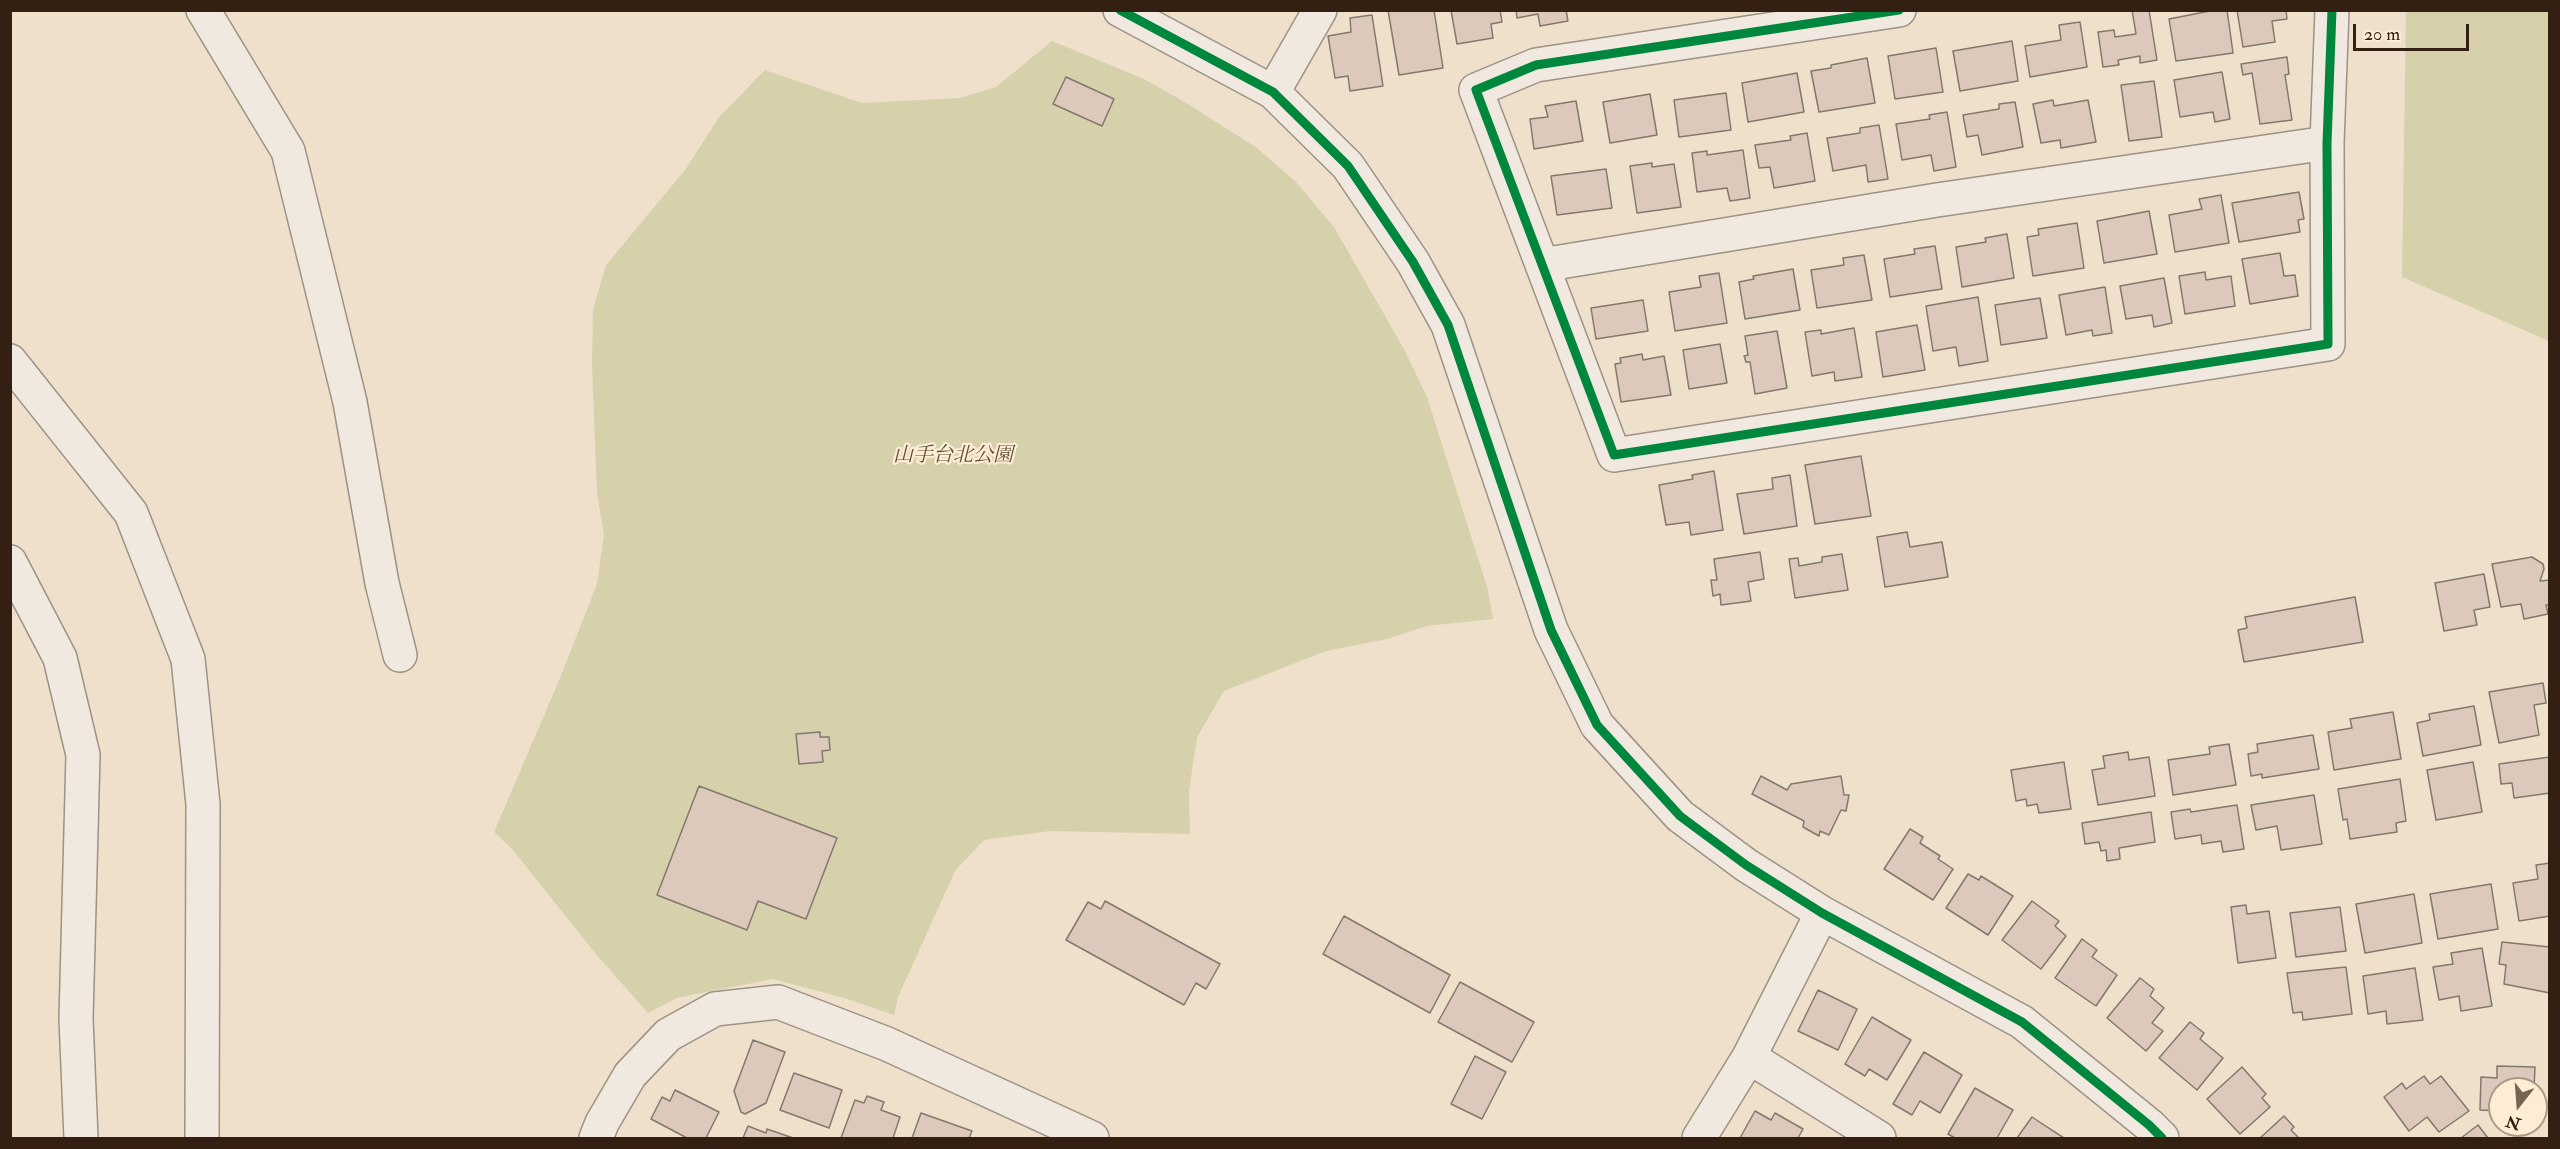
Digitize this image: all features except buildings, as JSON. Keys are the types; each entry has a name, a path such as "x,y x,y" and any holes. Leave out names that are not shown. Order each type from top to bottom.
{"street":[{"path":"203,10 288,151 350,402 382,583 400,655"},
{"path":"1120,10 1273,92 1348,166 1413,262 1448,325 1551,630 1597,726 1680,816 1746,865 1822,913 2022,1022 2162,1138"},
{"path":"1273,92 1320,10"},
{"path":"1899,10 1536,65 1476,90 1614,455 2328,344 2327,143 2332,10"},
{"path":"1542,265 1937,200 2327,143"},
{"path":"10,361 131,513 188,659 203,804 202,1138"},
{"path":"10,562 60,658 84,755 76,1019 81,1138"},
{"path":"1699,1138 1749,1057 1822,913"},
{"path":"596,1138 602,1123 630,1075 668,1035 715,1009 778,1002 887,1044 1092,1138"},
{"path":"1749,1057 1879,1138"}],"green space":[{"path":"2406,11 2549,11 2549,341 2402,277"},
{"name":"山手台北公園","path":"1052,41 1144,79 1257,148 1296,182 1334,227 1404,349 1427,397 1488,590 1493,619 1427,626 1387,639 1326,651 1224,691 1197,737 1189,791 1190,834 1050,831 984,840 955,871 898,997 894,1015 848,999 773,979 677,998 648,1013 595,953 513,850 494,832 558,683 597,584 604,535 597,493 592,365 593,309 606,265 685,170 720,116 765,70 862,103 960,98 996,87"}],"cycle path":[{"path":"1120,10 1273,92 1348,166 1413,262 1448,325 1551,630 1597,725 1680,816 1746,865 1822,913 2022,1022 2162,1138"},
{"path":"1899,10 1536,65 1476,90 1614,455 2328,344 2327,143 2332,10"}]}
